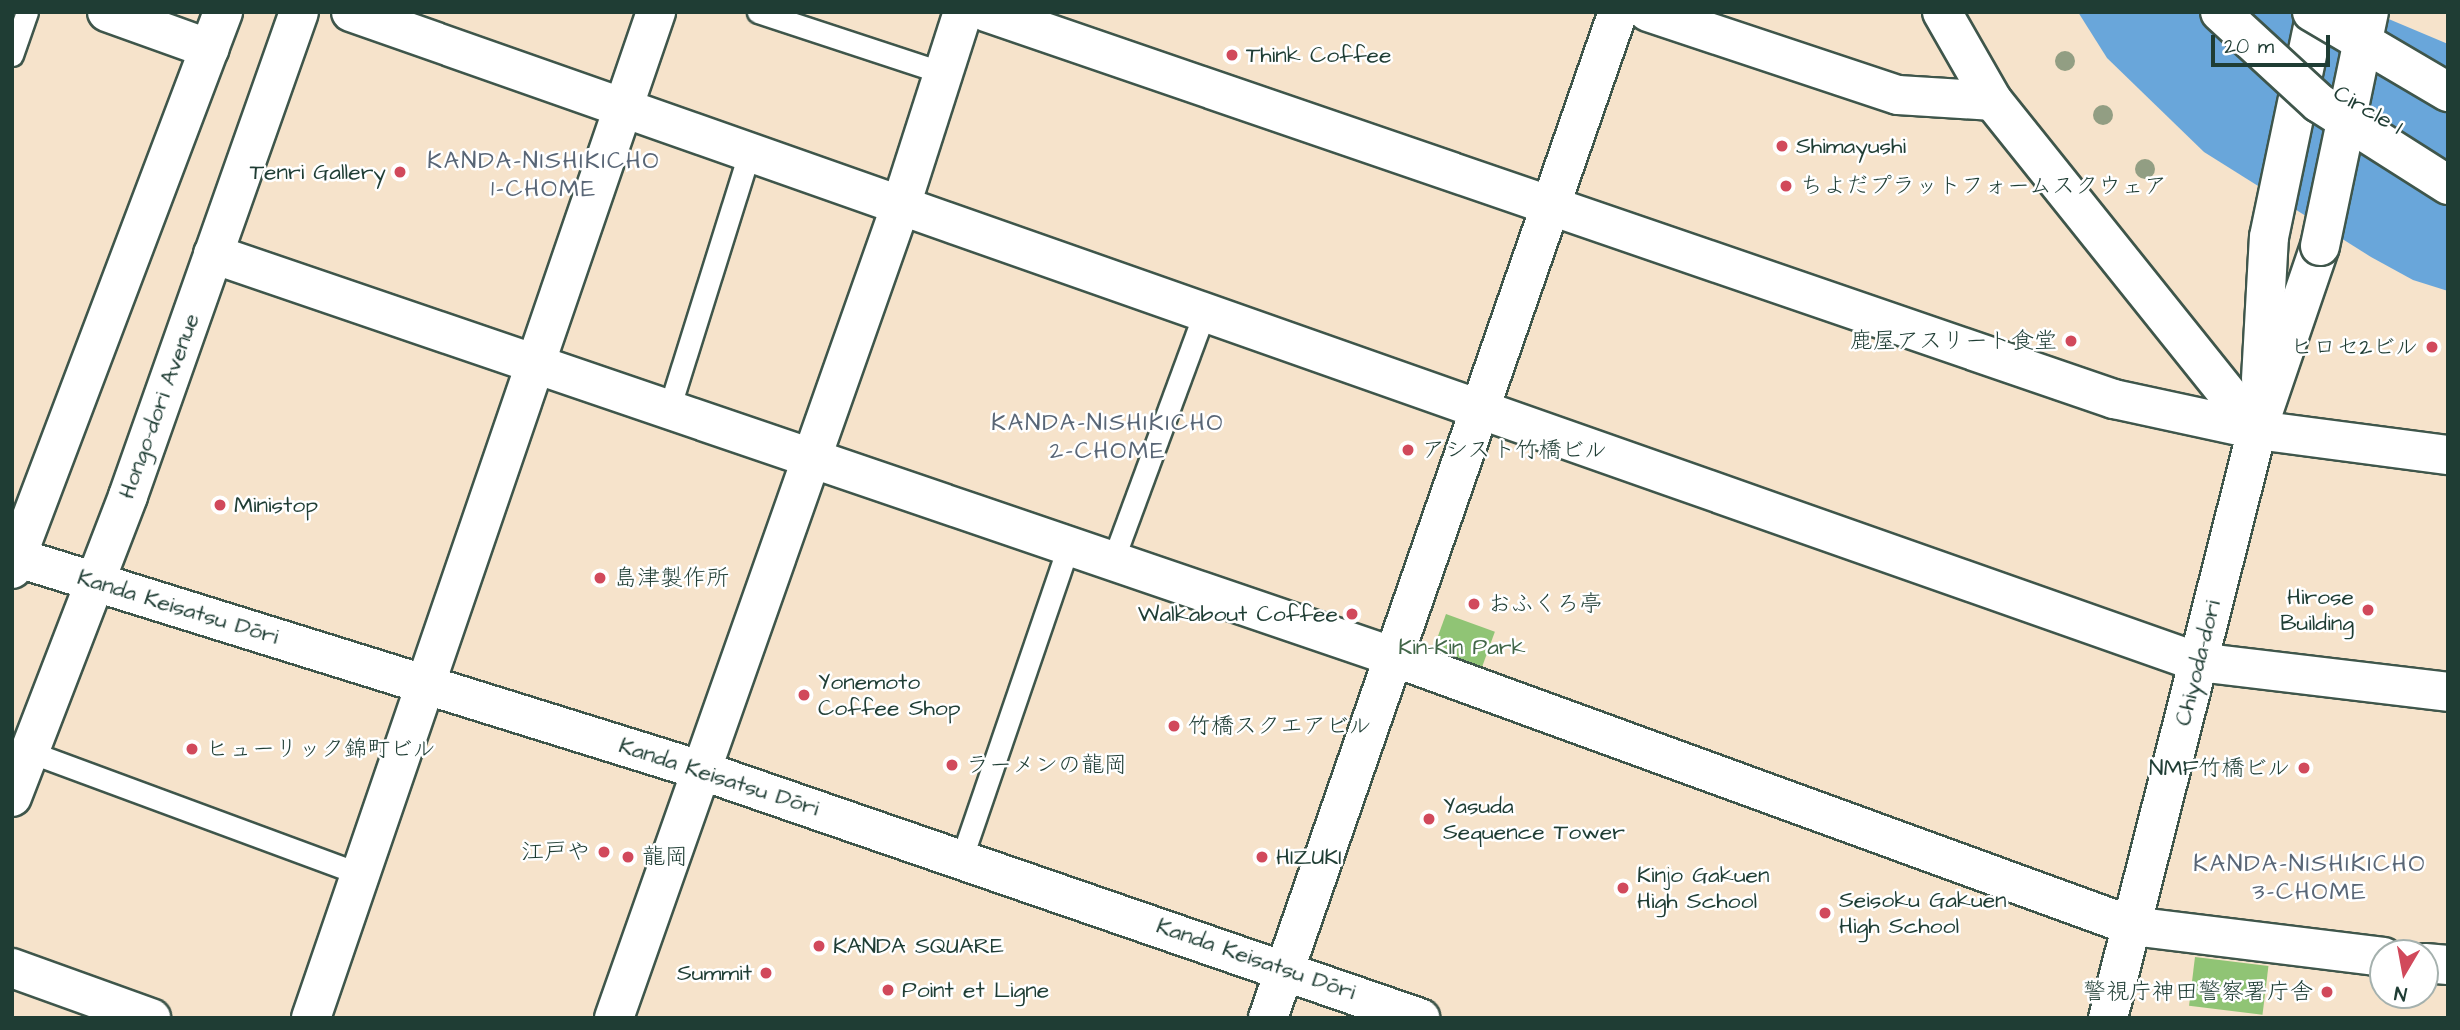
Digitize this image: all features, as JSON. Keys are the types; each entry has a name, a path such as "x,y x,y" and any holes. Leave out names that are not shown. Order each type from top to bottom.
{"main road":[{"path":"107,12 210,49"},
{"path":"14,561 223,12"},
{"name":"Hongo-dori Avenue","path":"12,797 94,582 299,12"},
{"path":"351,12 624,105 2198,662 2448,692"},
{"path":"311,1018 359,874 428,683 532,364 656,12"},
{"path":"614,1018 809,455 901,205 963,12"},
{"path":"986,12 2114,399 2257,430 2448,455"},
{"path":"1268,1018 1391,656 1480,410 1618,12"},
{"path":"1648,12 1898,95 1993,101"},
{"path":"1942,12 1993,101 2257,430"},
{"path":"2222,12 2319,103 2448,185"},
{"name":"Circle 1","path":"2222,12 2321,83 2448,154"},
{"path":"2257,430 2269,237 2314,12 2448,92"},
{"path":"2322,12 2448,73"},
{"path":"2257,430 2320,246 2369,12"},
{"path":"213,254 532,364 809,455 1391,656 2132,926 2369,955"},
{"name":"Chiyoda-dori","path":"2108,1018 2257,430"},
{"name":"Kanda Keisatsu Dōri","path":"14,561 94,582 428,683 700,770 962,857 1420,1018"},
{"path":"12,968 151,1018"}],"lane":[{"path":"12,55 27,12"},
{"path":"758,12 943,73"},
{"path":"669,409 750,150"},
{"path":"1113,560 1205,310"},
{"path":"962,857 1069,545"},
{"path":"30,752 359,874"}],"green space":[{"name":"Kin-Kin Park","path":"1446,614 1495,632 1477,680 1429,662"},
{"path":"2195,957 2268,966 2262,1015 2189,1006"}],"water":[{"path":"2078,12 2372,12 2448,44 2448,291 2413,280 2371,257 2204,152 2107,58"}],"place":[{"name":"Think Coffee","path":"1232,55"},
{"name":"Shimayushi","path":"1782,146"},
{"name":"Tenri Gallery","path":"400,172"},
{"name":"ちよだプラットフォームスクウェア","path":"1786,186"},
{"name":"鹿屋アスリート食堂","path":"2071,341"},
{"name":"ヒロセ2ビル","path":"2432,347"},
{"name":"アシスト竹橋ビル","path":"1408,450"},
{"name":"Ministop","path":"220,505"},
{"name":"島津製作所","path":"600,578"},
{"name":"おふくろ亭","path":"1474,604"},
{"name":"Hirose Building","path":"2368,610"},
{"name":"Walkabout Coffee","path":"1352,614"},
{"name":"Yonemoto Coffee Shop","path":"804,695"},
{"name":"竹橋スクエアビル","path":"1174,726"},
{"name":"ヒューリック錦町ビル","path":"192,749"},
{"name":"ラーメンの龍岡","path":"952,765"},
{"name":"NMF竹橋ビル","path":"2304,768"},
{"name":"Yasuda Sequence Tower","path":"1429,819"},
{"name":"江戸や","path":"604,852"},
{"name":"龍岡","path":"628,857"},
{"name":"HIZUKI","path":"1262,857"},
{"name":"Kinjo Gakuen High School","path":"1623,888"},
{"name":"Seisoku Gakuen High School","path":"1825,913"},
{"name":"KANDA SQUARE","path":"819,946"},
{"name":"Summit","path":"766,973"},
{"name":"Point et Ligne","path":"888,990"},
{"name":"警視庁神田警察署庁舎","path":"2327,992"}],"district":[{"name":"KANDA-NISHIKICHO 1-CHOME","path":"544,176"},
{"name":"KANDA-NISHIKICHO 2-CHOME","path":"1108,438"},
{"name":"KANDA-NISHIKICHO 3-CHOME","path":"2310,879"}]}
